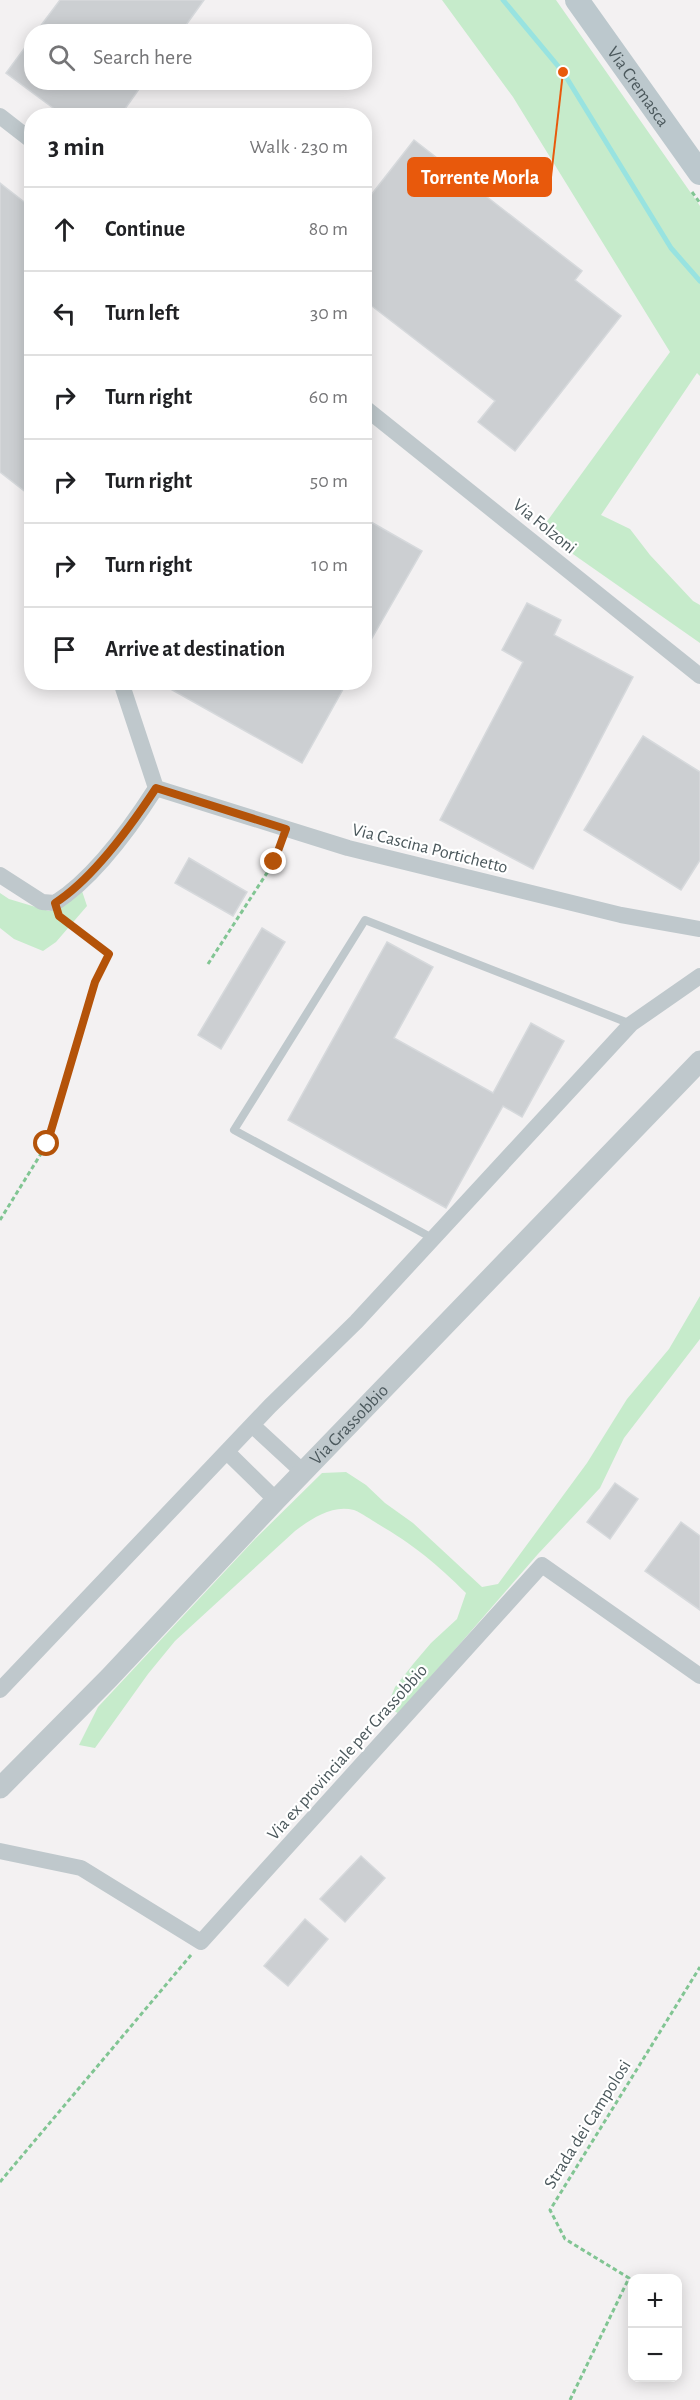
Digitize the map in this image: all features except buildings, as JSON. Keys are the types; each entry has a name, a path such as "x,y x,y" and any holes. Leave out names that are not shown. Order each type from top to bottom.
{"main road":[{"name":"Via Cremasca","path":"577,0 700,173"}],"street":[{"path":"0,116 24,135"},
{"name":"Via Folzoni","path":"372,413 700,676"},
{"path":"0,875 42,902 55,903 69,894 130,828 156,788 124,690"},
{"name":"Via Cascina Portichetto","path":"156,788 348,848 621,915 700,929"},
{"path":"0,1690 252,1425 356,1322 631,1024 700,976"},
{"name":"Via Grassobbio","path":"0,1788 109,1678 276,1500 700,1061"},
{"path":"252,1425 303,1472"},
{"path":"227,1452 276,1500"},
{"name":"Via ex provinciale per Grassobbio","path":"201,1942 542,1565 700,1676"},
{"path":"0,1851 81,1869 201,1942"}],"lane":[{"path":"434,1239 234,1130 365,920 631,1024"}],"path":[{"path":"208,964 274,862 286,829"},
{"path":"0,1220 47,1144 95,982 109,954 59,916 55,903"},
{"path":"0,2182 201,1942"},
{"name":"Strada dei Campolosi","path":"570,2400 629,2278 565,2239 550,2210 700,1967"}],"green space":[{"path":"442,0 556,0 700,206 700,376 697,373 601,515 630,529 650,555 693,601 700,605 700,643 540,531 670,352 513,97"},
{"path":"82,891 87,906 56,942 43,951 14,939 0,928 0,893 9,899 49,911"},
{"path":"700,1296 700,1339 624,1438 600,1488 538,1554 399,1714 387,1706 395,1687 431,1643 457,1619 466,1593 414,1547 357,1511 338,1509 315,1518 295,1531 175,1641 148,1674 95,1748 79,1745 98,1707 255,1539 322,1473 346,1472 413,1523 482,1587 498,1584 587,1463 627,1399 669,1349"}],"waterway":[{"path":"503,0 563,72 671,248 700,281"}],"place":[{"name":"Torrente Morla","path":"563,72"}],"route":[{"path":"47,1144 95,982 109,954 59,916 55,903 69,894 130,828 156,788 286,829 274,862"}]}
